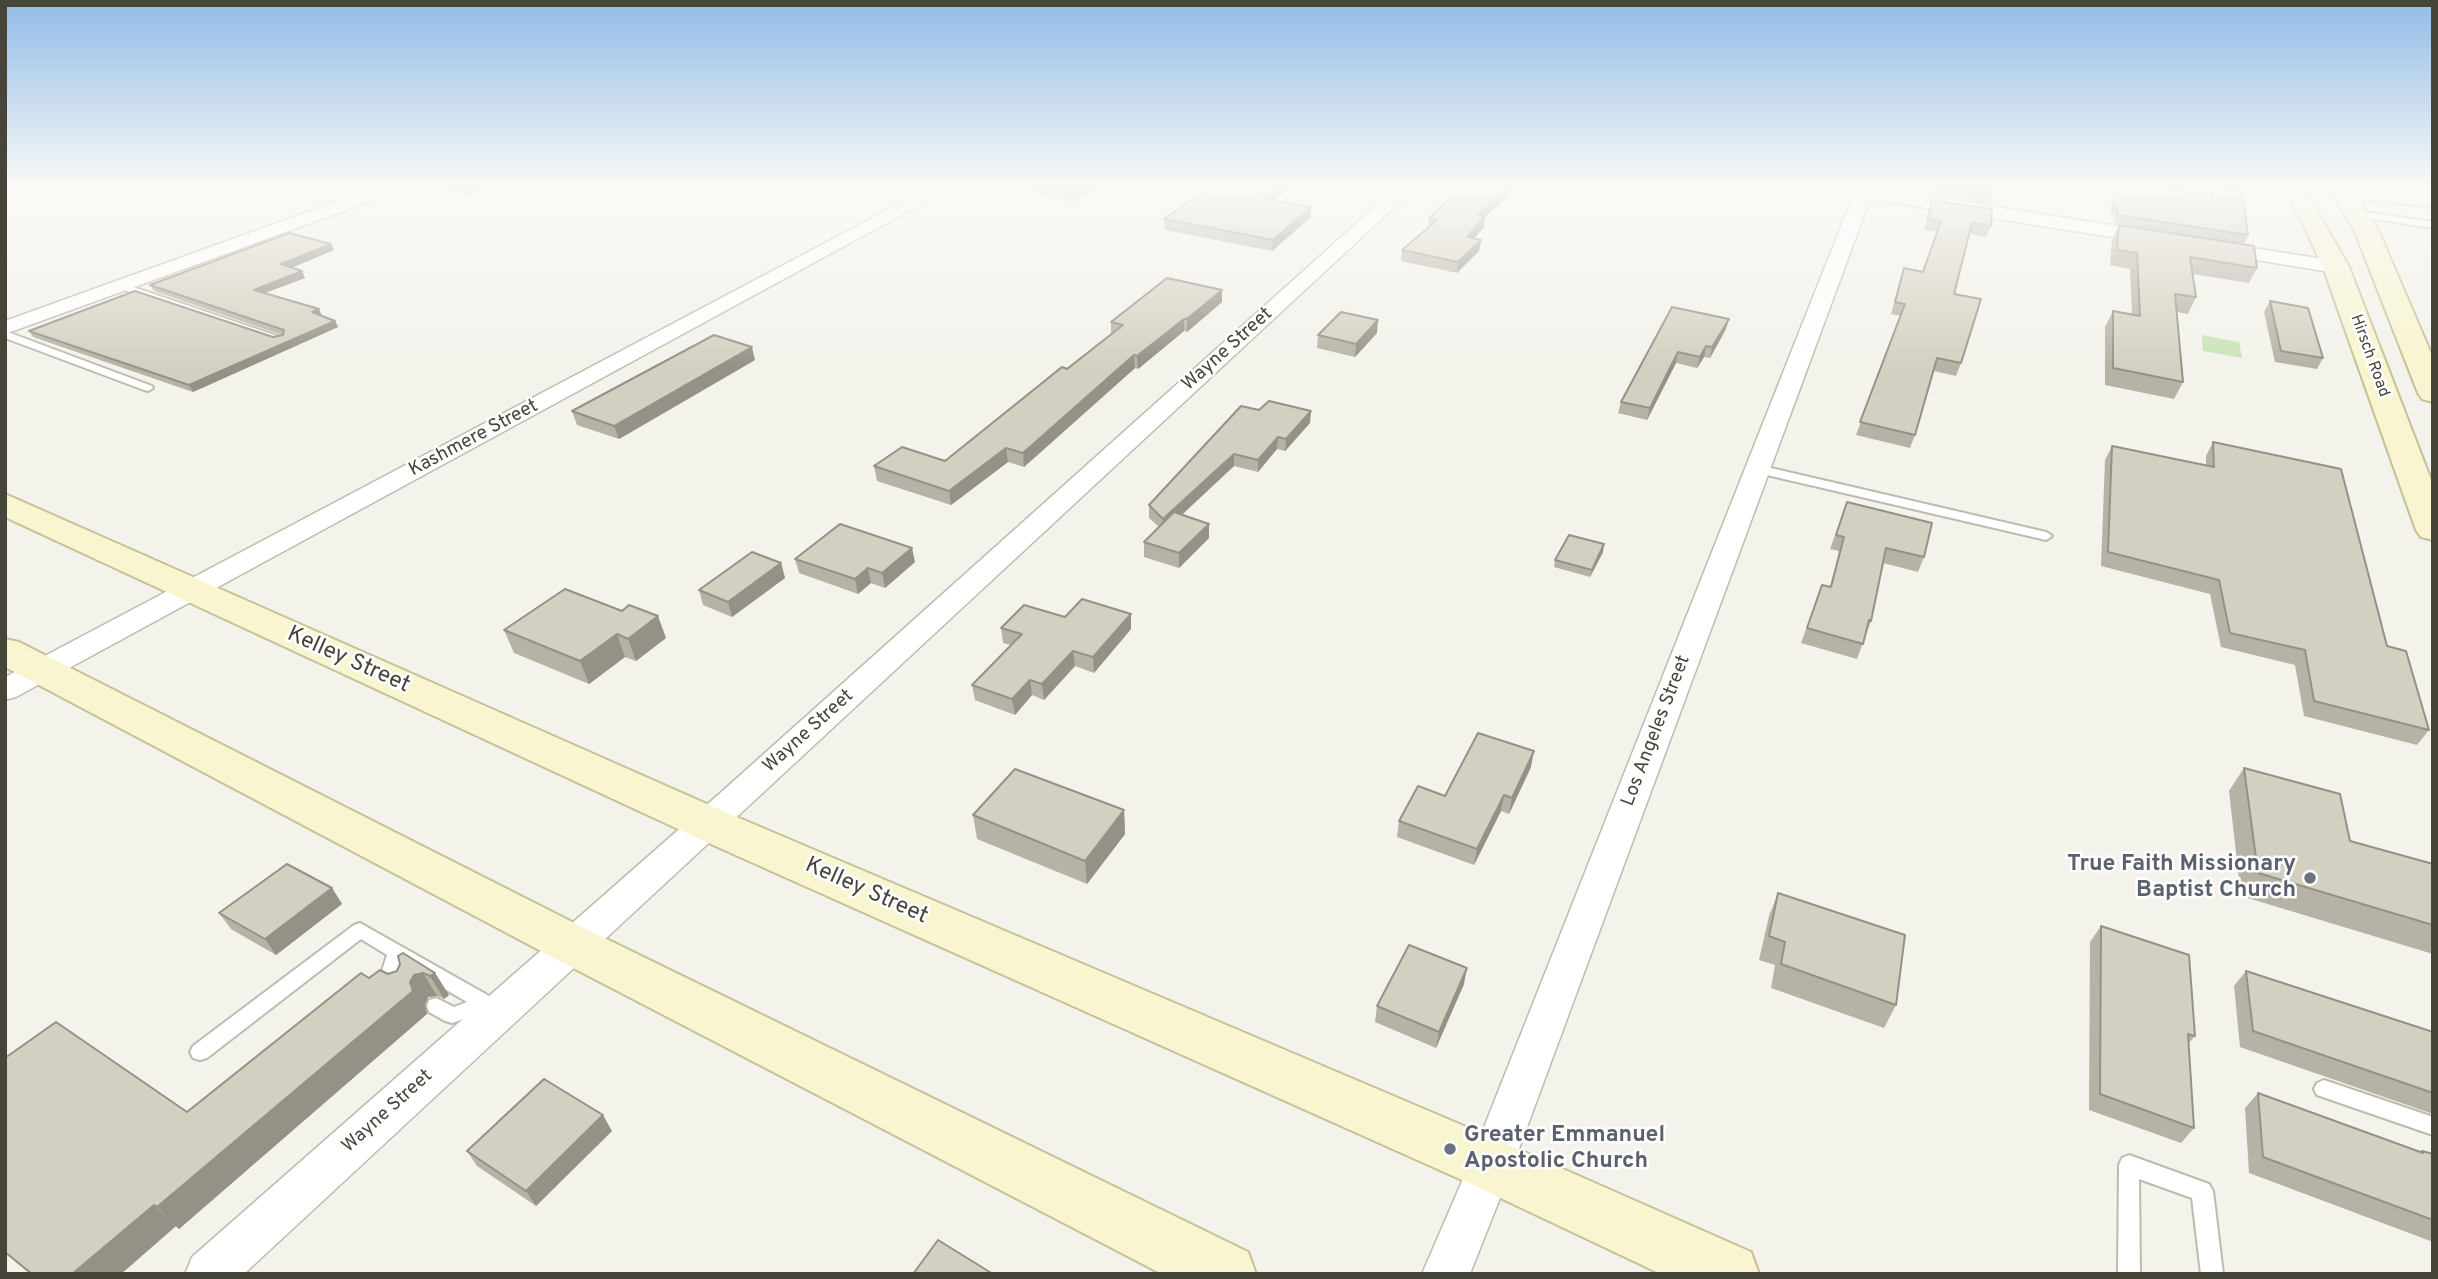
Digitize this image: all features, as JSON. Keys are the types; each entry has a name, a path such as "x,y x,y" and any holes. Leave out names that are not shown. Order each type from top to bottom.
{"main road":[{"name":"Hirsch Road","path":"2327,248 2433,530"},
{"path":"2373,248 2433,393"},
{"path":"2336,267 2372,286 2391,335 2421,364"},
{"name":"Kelley Street","path":"5,504 709,824 1491,1165 1729,1274"},
{"path":"18,670 573,945 1226,1274"}],"street":[{"path":"5,328 226,248"},
{"name":"Kashmere Street","path":"18,670 192,590 831,248"},
{"name":"Wayne Street","path":"209,1274 493,1007 573,945 709,824 1341,248"},
{"name":"Los Angeles Street","path":"1446,1274 1491,1165 1758,469 1835,248"},
{"path":"2215,248 2336,267"}],"lane":[{"path":"121,286 281,339"},
{"path":"5,334 148,388"},
{"path":"1758,469 2046,536"},
{"path":"200,1052 360,930 493,1007"},
{"path":"397,951 389,977 403,986"},
{"path":"436,1006 452,1015 493,1007"},
{"path":"2324,1089 2433,1126"},
{"path":"2129,1274 2129,1165 2202,1191 2212,1274"}],"green space":[{"path":"2202,335 2239,342 2242,358 2203,351"}],"building":[{"path":"250,248 322,248 281,264 302,271 254,290 319,309 312,312 335,321 189,385 29,331 135,291 273,337 283,335 284,330 150,285"},
{"path":"1405,248 1473,248 1458,262 1402,250"},
{"path":"1932,248 1966,248 1954,294 1981,299 1961,363 1937,358 1915,435 1860,422 1905,304 1895,302 1904,268 1923,272"},
{"path":"2117,248 2254,248 2257,268 2190,257 2196,297 2175,294 2183,382 2113,368 2113,311 2140,316 2137,253 2117,250"},
{"path":"1167,278 1222,290 1137,356 1134,355 1023,453 1006,448 949,491 874,466 902,447 945,461 1062,367 1067,369 1123,325 1111,322"},
{"path":"2270,301 2308,308 2323,358 2281,351"},
{"path":"1672,307 1729,319 1712,347 1706,346 1700,357 1678,352 1650,408 1621,402"},
{"path":"1341,312 1378,320 1356,344 1318,335"},
{"path":"714,335 752,347 614,426 572,411"},
{"path":"1269,401 1311,411 1286,439 1278,437 1258,460 1234,454 1163,519 1149,505 1241,406 1259,410"},
{"path":"2213,442 2341,469 2387,646 2406,651 2429,730 2314,701 2305,650 2230,633 2219,580 2108,552 2112,446 2214,467"},
{"path":"1847,502 1932,523 1924,557 1886,548 1871,621 1869,620 1863,644 1807,628 1822,585 1831,587 1844,537 1836,535"},
{"path":"1174,512 1209,524 1179,553 1144,542"},
{"path":"840,524 912,548 882,573 868,568 855,579 795,559"},
{"path":"1569,535 1604,544 1592,570 1555,560"},
{"path":"752,552 781,563 728,602 699,590"},
{"path":"565,589 622,611 629,605 658,616 628,639 617,634 580,661 504,630"},
{"path":"1082,599 1131,614 1093,657 1073,651 1042,684 1030,680 1012,699 972,685 1022,634 1001,628 1024,605 1065,617"},
{"path":"1478,733 1534,751 1512,798 1504,795 1477,849 1399,821 1418,786 1445,796"},
{"path":"2244,768 2340,794 2350,841 2433,864 2433,925 2258,873"},
{"path":"1015,769 1124,810 1085,861 973,815"},
{"path":"287,864 332,888 265,939 219,913"},
{"path":"1778,893 1905,935 1896,1005 1781,964 1785,942 1769,936"},
{"path":"2101,926 2189,955 2195,1036 2188,1034 2194,1128 2100,1094"},
{"path":"1409,945 1467,968 1439,1032 1377,1006"},
{"path":"403,953 435,973 430,976 423,973 414,975 410,982 413,991 157,1207 154,1205 72,1274 32,1274 5,1252 5,1058 56,1022 187,1112 361,973 369,978 380,970 388,974 397,971 400,964 398,956"},
{"path":"2246,971 2433,1032 2433,1093 2253,1031"},
{"path":"544,1079 603,1115 526,1191 467,1151"},
{"path":"2258,1093 2423,1153 2422,1151 2433,1154 2433,1220 2263,1157"},
{"path":"938,1240 993,1274 913,1274"}],"place":[{"name":"True Faith Missionary Baptist Church","path":"2310,878"},
{"name":"Greater Emmanuel Apostolic Church","path":"1450,1149"}]}
